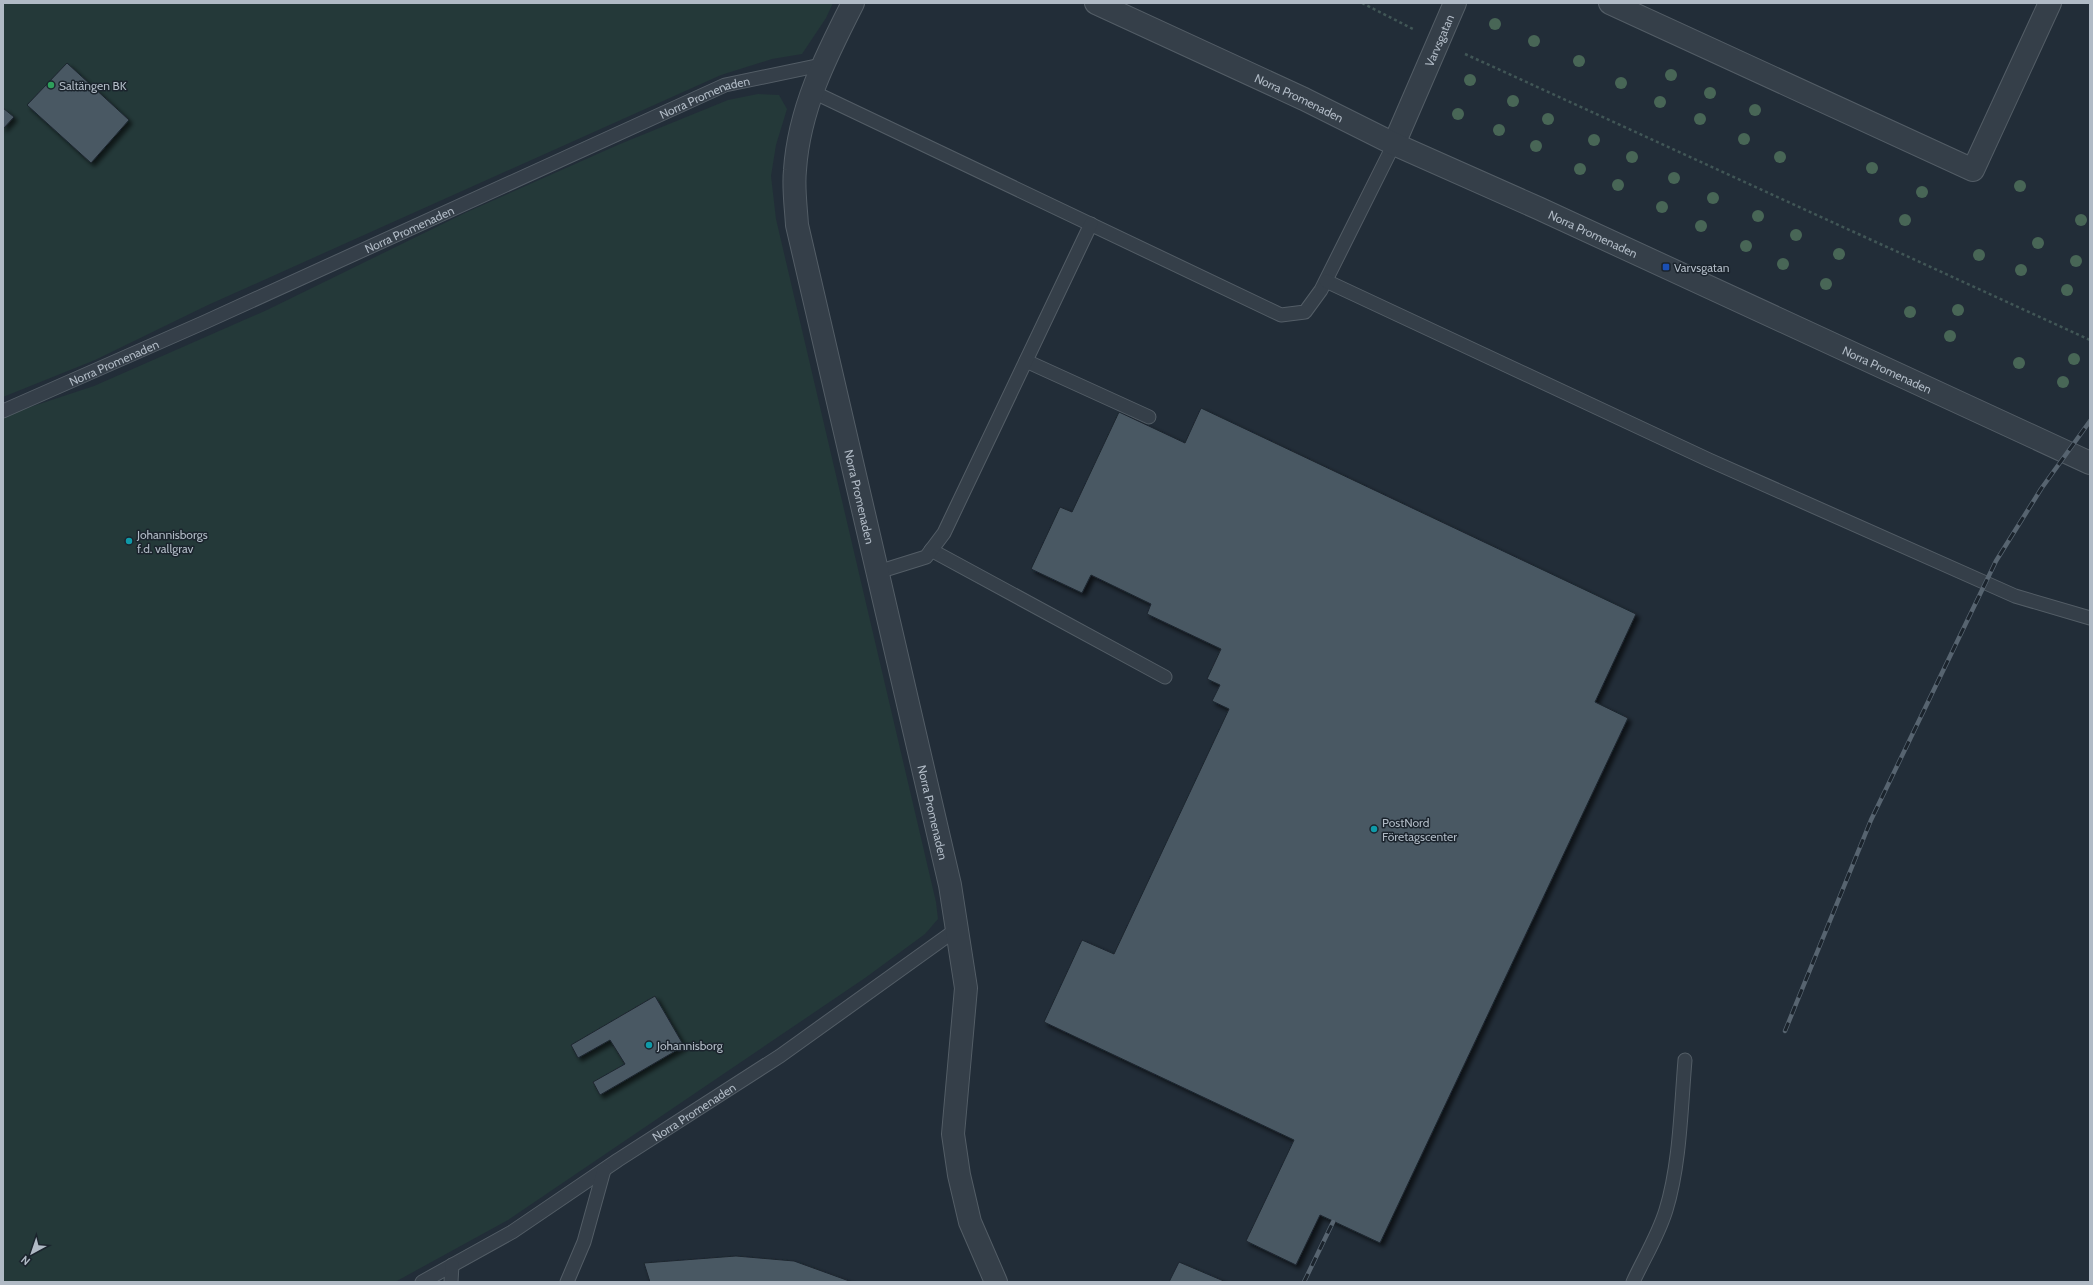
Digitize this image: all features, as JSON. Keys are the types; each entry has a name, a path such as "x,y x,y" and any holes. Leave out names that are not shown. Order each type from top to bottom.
{"street":[{"name":"Norra Promenaden","path":"853,3 822,65 812,90 798,142 794,172 797,225 950,885 966,988 953,1134 959,1175 970,1222 996,1282"},
{"name":"Norra Promenaden","path":"1096,3 1304,99 1394,144 1538,208 2090,463"},
{"name":"Varvsgatan","path":"1394,144 1439,42 1454,3"},
{"path":"1610,3 1973,170 2050,3"}],"lane":[{"name":"Norra Promenaden","path":"3,411 205,322 725,85 822,65"},
{"path":"812,90 1281,315 1305,312 1321,290 1394,144"},
{"path":"878,572 926,557 944,533 1091,224"},
{"path":"1326,281 1702,457 2003,591 2015,596 2090,618"},
{"path":"1026,361 1149,417"},
{"path":"931,550 1165,677"},
{"name":"Norra Promenaden","path":"422,1282 512,1232 604,1170 780,1056 957,929"},
{"path":"1633,1282 1654,1241 1666,1210 1678,1148 1685,1060"},
{"path":"567,1282 584,1242 604,1170"},
{"path":"451,1282 452,1265"}],"path":[{"path":"1362,3 1439,42 2090,340"}],"green space":[{"path":"3,3 833,3 826,18 802,54 772,59 721,75 208,305 95,360 3,397"},
{"path":"758,94 779,95 787,109 776,145 771,176 776,219 936,902 938,919 925,934 865,978 508,1220 395,1282 3,1282 3,416 94,386 267,310 467,212 620,144 728,100"}],"building":[{"name":"Saltängen BK","path":"67,63 129,120 91,163 27,105"},
{"path":"3,108 14,117 3,129"},
{"name":"PostNord Företagscenter","path":"1201,408 1636,614 1595,702 1628,718 1380,1243 1320,1215 1296,1265 1246,1241 1294,1140 1044,1022 1082,940 1114,954 1229,709 1212,701 1220,685 1207,679 1221,649 1147,614 1151,604 1091,575 1082,593 1031,569 1060,507 1072,512 1119,412 1185,443"},
{"name":"Johannisborg","path":"655,996 684,1046 600,1095 593,1082 625,1064 610,1040 578,1058 571,1045"},
{"path":"736,1256 794,1261 852,1282 650,1282 644,1263"},
{"path":"1179,1262 1226,1282 1169,1282"}],"railway":[{"path":"1785,1031 1871,820 1996,561 2041,489 2090,421"},
{"path":"1304,1282 1333,1222"}],"place":[{"name":"Saltängen BK","path":"51,85"},
{"name":"Varvsgatan","path":"1666,267"},
{"name":"Johannisborgs f.d. vallgrav","path":"129,541"},
{"name":"PostNord Företagscenter","path":"1374,829"},
{"name":"Johannisborg","path":"649,1045"}]}
